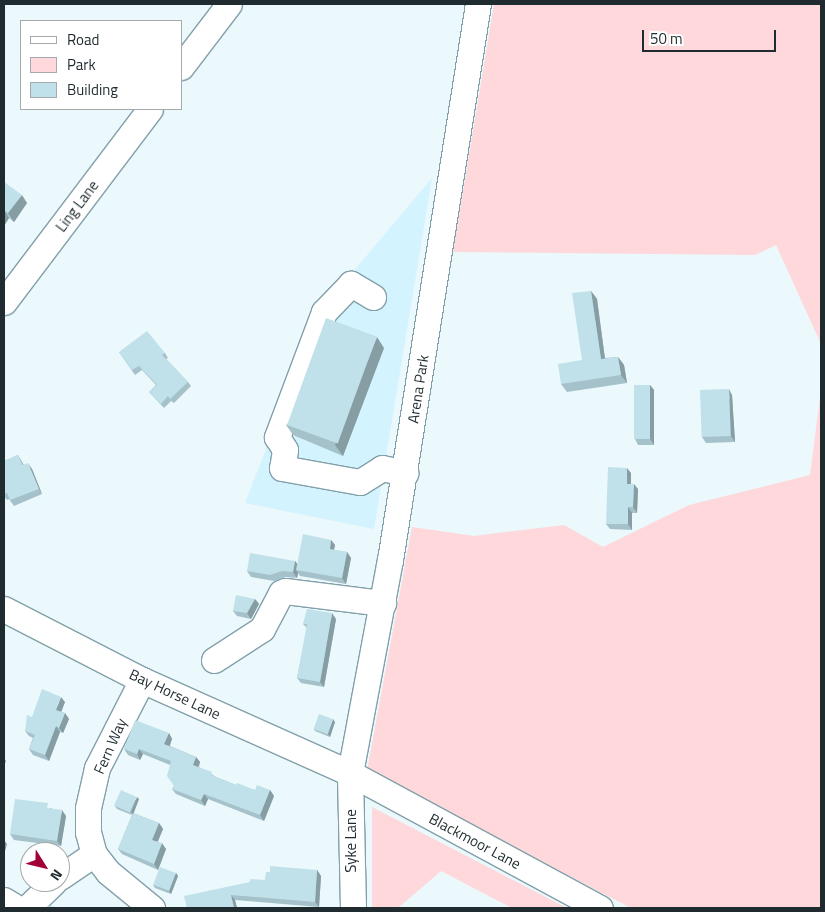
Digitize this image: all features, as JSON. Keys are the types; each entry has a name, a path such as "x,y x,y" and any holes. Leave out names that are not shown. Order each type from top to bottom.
{"street":[{"path":"182,66 229,4"},
{"name":"Arena Park","path":"350,773 383,602 405,473 478,4"},
{"name":"Ling Lane","path":"4,302 149,110"},
{"path":"373,297 351,284 324,312 277,437 285,450 282,468 360,482 382,468 405,473"},
{"path":"214,660 262,629 281,593 285,590 383,602"},
{"name":"Bay Horse Lane","path":"4,610 142,680 350,773"},
{"name":"Fern Way","path":"142,680 98,768 88,808 88,832 94,854 108,872 152,908"},
{"name":"Syke Lane","path":"350,773 353,908"},
{"name":"Blackmoor Lane","path":"350,773 600,908"},
{"path":"70,870 94,854"},
{"path":"27,908 44,892"},
{"path":"4,900 17,908"}],"shaded area":[{"path":"432,178 374,529 245,503 320,311"}],"green space":[{"path":"494,4 821,4 821,344 776,245 755,255 453,252"},
{"path":"821,390 821,908 631,908 367,771 412,527 474,536 564,525 603,547 689,505 810,475"},
{"path":"372,807 567,908 512,908 441,871 398,908 372,908"}],"building":[{"path":"4,182 22,195 8,213 4,210"},
{"path":"591,291 601,359 618,357 621,375 561,384 558,364 582,360 572,293"},
{"path":"326,318 377,336 338,444 287,425"},
{"path":"147,331 165,353 162,355 188,382 170,399 168,396 161,404 149,392 157,385 139,366 132,370 119,352"},
{"path":"634,385 650,385 650,439 634,439"},
{"path":"729,389 731,436 702,437 700,390"},
{"path":"18,455 22,465 28,463 39,489 10,500 7,493 4,494 4,461"},
{"path":"608,467 627,468 627,484 634,484 633,507 628,507 628,524 606,524"},
{"path":"303,534 331,540 330,549 347,552 342,578 296,570"},
{"path":"250,553 295,561 293,572 282,571 270,575 247,571"},
{"path":"236,595 255,599 247,613 233,611"},
{"path":"307,609 332,613 320,682 297,678 307,624 303,624"},
{"path":"42,689 61,697 56,710 65,713 59,728 56,726 45,755 29,749 35,735 25,731 27,715 32,717"},
{"path":"319,714 333,719 328,734 314,729"},
{"path":"135,720 169,733 164,744 196,757 193,765 212,772 211,775 255,790 257,785 270,790 260,815 204,794 201,800 172,789 174,786 167,776 171,761 139,749 137,754 124,749"},
{"path":"121,790 137,797 130,812 114,806"},
{"path":"15,799 48,803 47,808 62,810 57,841 10,834"},
{"path":"133,813 159,823 152,840 162,843 154,864 118,849"},
{"path":"270,866 317,870 315,902 231,895 234,908 187,908 184,896 250,882 250,879 265,880 266,872 270,872"},
{"path":"160,867 176,873 169,891 153,885"},
{"path":"47,906 66,908 46,908"}]}
